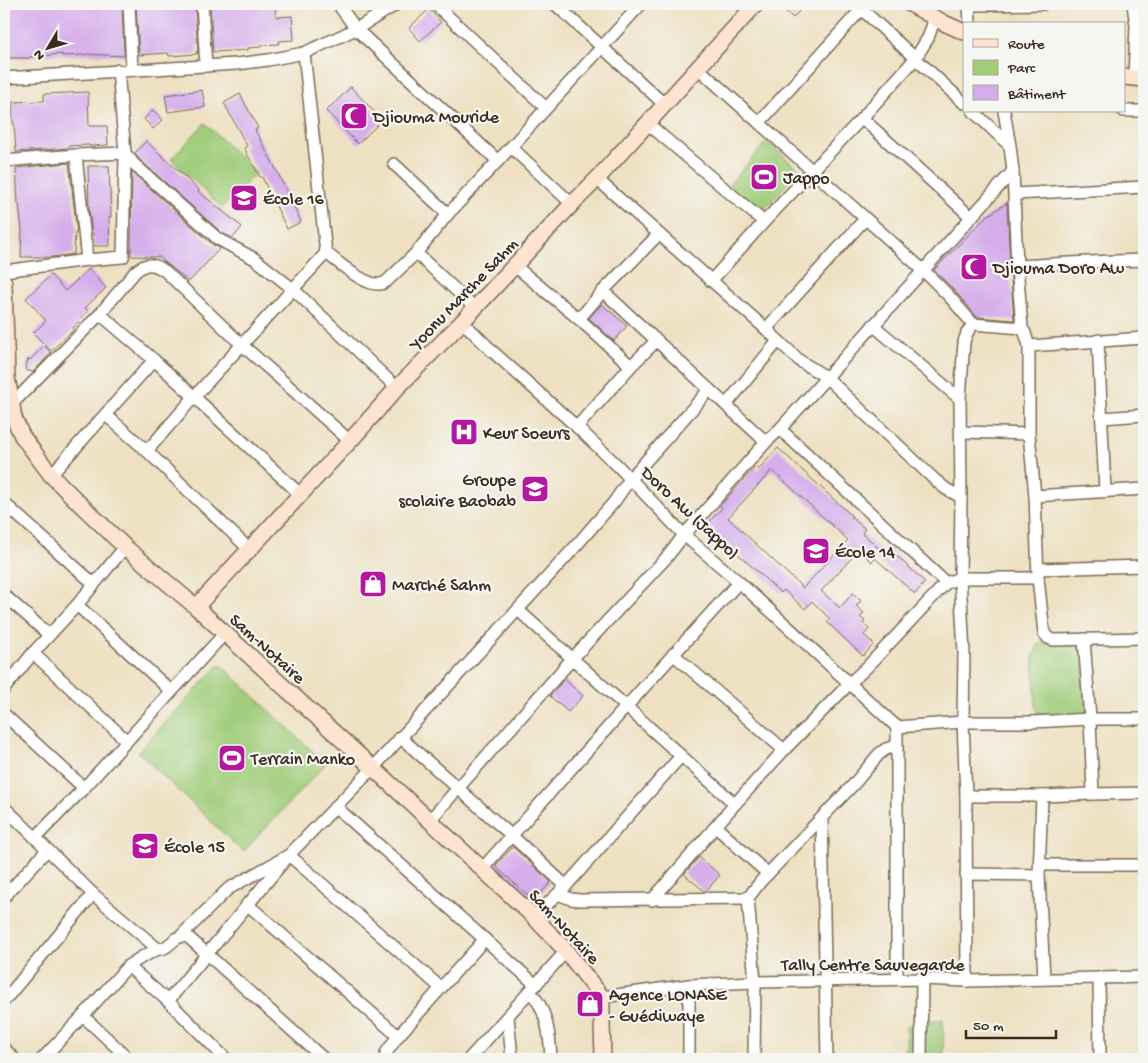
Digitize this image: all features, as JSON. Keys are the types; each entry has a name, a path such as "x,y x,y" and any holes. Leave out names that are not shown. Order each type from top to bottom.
{"street":[{"path":"129,4 132,70"},
{"path":"202,4 206,66"},
{"path":"338,4 356,29 498,161"},
{"path":"4,78 237,64 268,60 304,53 356,29 397,4"},
{"path":"435,4 546,108"},
{"path":"555,4 664,104"},
{"path":"304,53 326,253 365,281 378,284 387,281 416,254 448,214 641,4"},
{"name":"Yoonu Marche Sahm","path":"196,607 397,388 462,322 597,178 756,4"},
{"path":"910,4 963,32"},
{"path":"970,22 970,5 1043,4"},
{"path":"1133,4 1140,26 1134,78"},
{"path":"759,123 861,5 963,103"},
{"path":"712,281 915,59 928,38 935,18"},
{"path":"698,68 923,270 973,324 1022,328"},
{"path":"118,70 124,153 123,257 135,272"},
{"path":"1126,111 1144,111"},
{"path":"974,112 1010,146"},
{"path":"1004,112 1013,171 1022,328 1026,332 1029,346 1029,434 1044,633 1053,640 1144,638"},
{"path":"862,118 971,218"},
{"path":"647,123 764,222"},
{"path":"511,147 572,204"},
{"path":"4,161 124,153"},
{"path":"124,153 218,239 255,259 293,289 397,388"},
{"path":"76,155 87,260"},
{"path":"394,164 448,214"},
{"path":"430,820 572,659 661,564 684,534 766,442 780,429 1013,171"},
{"path":"597,178 766,329 800,362 826,378 935,480 946,489 961,497"},
{"path":"1014,194 1144,187"},
{"path":"766,329 865,219"},
{"path":"579,319 603,291 659,234"},
{"path":"147,451 241,344 326,253"},
{"path":"416,254 475,308"},
{"path":"4,271 123,257"},
{"path":"1017,266 1144,260"},
{"path":"12,405 100,314 135,272 142,266 158,266 166,271 241,344 350,441"},
{"path":"515,266 579,319 631,366"},
{"name":"Sam-Notaire","path":"4,282 5,377 14,418 22,436 51,475 125,547 196,607 534,917 566,951 602,997"},
{"path":"603,291 766,442"},
{"path":"100,314 154,360 300,494"},
{"name":"Doro Aw (Jappo)","path":"462,322 618,466 684,534 850,683 896,727"},
{"path":"967,981 966,796 963,722 964,653 960,578 960,399 964,342 973,324"},
{"path":"873,325 960,399"},
{"path":"1029,346 1144,338"},
{"path":"577,427 631,366 657,340"},
{"path":"1098,340 1105,491"},
{"path":"726,405 778,341"},
{"path":"51,475 154,360"},
{"path":"168,1001 289,855 336,807 576,547 614,502 630,479 709,390"},
{"path":"106,415 147,451 249,550"},
{"path":"1102,418 1144,415"},
{"path":"780,429 946,582"},
{"path":"961,432 1029,434"},
{"path":"1034,496 1144,490"},
{"path":"4,503 94,584"},
{"path":"4,689 125,547"},
{"path":"652,900 784,750 868,666 946,582 960,578 1144,566"},
{"path":"482,869 739,582"},
{"path":"6,601 49,635"},
{"path":"77,605 171,691"},
{"path":"518,610 735,804"},
{"path":"35,838 84,788 224,634"},
{"path":"1084,639 1093,794"},
{"path":"33,653 127,741"},
{"path":"673,654 784,750"},
{"path":"4,714 84,788"},
{"path":"897,979 896,727 963,722 1144,719"},
{"path":"400,738 512,836 571,899 748,898"},
{"path":"754,1059 755,982 748,898 880,754 886,749 896,746"},
{"path":"534,917 562,890 681,756"},
{"path":"966,796 1144,793"},
{"path":"1042,796 1040,870 1044,979"},
{"path":"4,807 93,894 158,948"},
{"path":"336,807 485,939 533,988 546,1020 552,1059"},
{"path":"822,819 827,1059"},
{"path":"716,827 768,874"},
{"path":"4,897 47,850"},
{"path":"42,1059 128,966 158,948 164,948 176,938 182,936 228,890 289,855"},
{"path":"289,855 441,988"},
{"path":"966,874 1144,865"},
{"path":"4,1001 93,894"},
{"path":"247,904 398,1036"},
{"path":"182,936 188,937 324,1059"},
{"path":"386,1059 386,1053 398,1036 485,939"},
{"path":"469,1059 566,951"},
{"path":"128,966 168,1001 226,1059"},
{"name":"Tally Centre Sauvegarde","path":"602,997 689,985 755,982 897,979 967,981 1144,977"},
{"path":"1099,978 1100,1059"},
{"path":"921,1059 922,979"},
{"path":"689,985 689,1059"},
{"path":"602,997 603,1059"},
{"path":"83,1016 129,1059"},
{"path":"508,1016 512,1059"},
{"path":"4,1052 12,1059"}],"green space":[{"path":"205,123 256,173 222,208 171,159"},
{"name":"Jappo","path":"767,141 799,170 761,213 729,185"},
{"path":"1083,640 1088,719 1037,721 1033,656 1040,642"},
{"name":"Terrain Manko","path":"220,664 326,764 243,852 138,752"},
{"path":"943,1019 944,1059 906,1059 906,1027"}],"building":[{"path":"4,4 122,4 124,56 85,54 62,56 62,54 30,58 6,58"},
{"path":"136,4 163,4 164,9 195,7 198,53 196,51 197,54 169,56 168,53 139,55"},
{"path":"210,4 275,4 276,17 292,16 294,40 279,41 279,44 261,45 261,47 248,48 248,50 213,52"},
{"path":"778,4 805,4 793,18"},
{"path":"429,9 441,22 420,41 409,28"},
{"name":"Djiouma Mouride","path":"351,87 382,120 358,144 326,111"},
{"path":"202,90 205,107 168,112 165,95"},
{"path":"88,92 89,126 107,126 108,145 69,146 69,148 16,152 12,102 44,101 44,94"},
{"path":"240,94 258,128 255,130 301,222 287,229 262,177 260,177 244,148 247,146 224,103"},
{"path":"153,110 163,120 153,129 144,119"},
{"path":"146,141 198,191 242,227 233,238 222,233 139,159 135,153"},
{"path":"69,163 77,233 75,233 74,254 52,257 21,257 22,231 16,168"},
{"path":"88,166 109,166 110,246 94,246 89,210"},
{"path":"132,172 213,245 220,248 189,282 159,257 131,256"},
{"name":"Djiouma Doro Aw","path":"1007,203 1014,320 977,317 934,270 987,216"},
{"path":"89,269 106,288 85,308 88,311 74,329 51,351 33,333 46,321 26,298 51,275 65,291"},
{"path":"602,304 627,326 614,341 589,318"},
{"path":"44,346 51,353 33,372 25,370 28,359 30,360"},
{"path":"778,448 865,529 862,533 884,553 888,548 925,582 915,594 875,558 872,562 859,550 821,591 840,608 853,593 861,601 856,606 864,613 860,617 865,621 863,623 869,629 864,635 874,644 863,656 827,622 830,619 812,601 805,609 784,590 781,593 706,525 722,508 720,506 755,467 758,470","holes":["772,470 848,540 803,588 728,518"]},
{"path":"564,679 583,696 568,712 550,696"},
{"path":"513,847 551,882 534,901 495,866"},
{"path":"699,857 720,875 706,891 684,874"}],"place":[{"name":"Djiouma Mouride","path":"354,116"},
{"name":"Jappo","path":"764,177"},
{"name":"École 16","path":"244,198"},
{"name":"Djiouma Doro Aw","path":"974,267"},
{"name":"Keur Soeurs","path":"464,432"},
{"name":"Groupe scolaire Baobab","path":"535,489"},
{"name":"École 14","path":"816,551"},
{"name":"Marché Sahm","path":"373,584"},
{"name":"Terrain Manko","path":"232,758"},
{"name":"École 15","path":"145,846"},
{"name":"Agence LONASE - Guédiwaye","path":"590,1004"}]}
